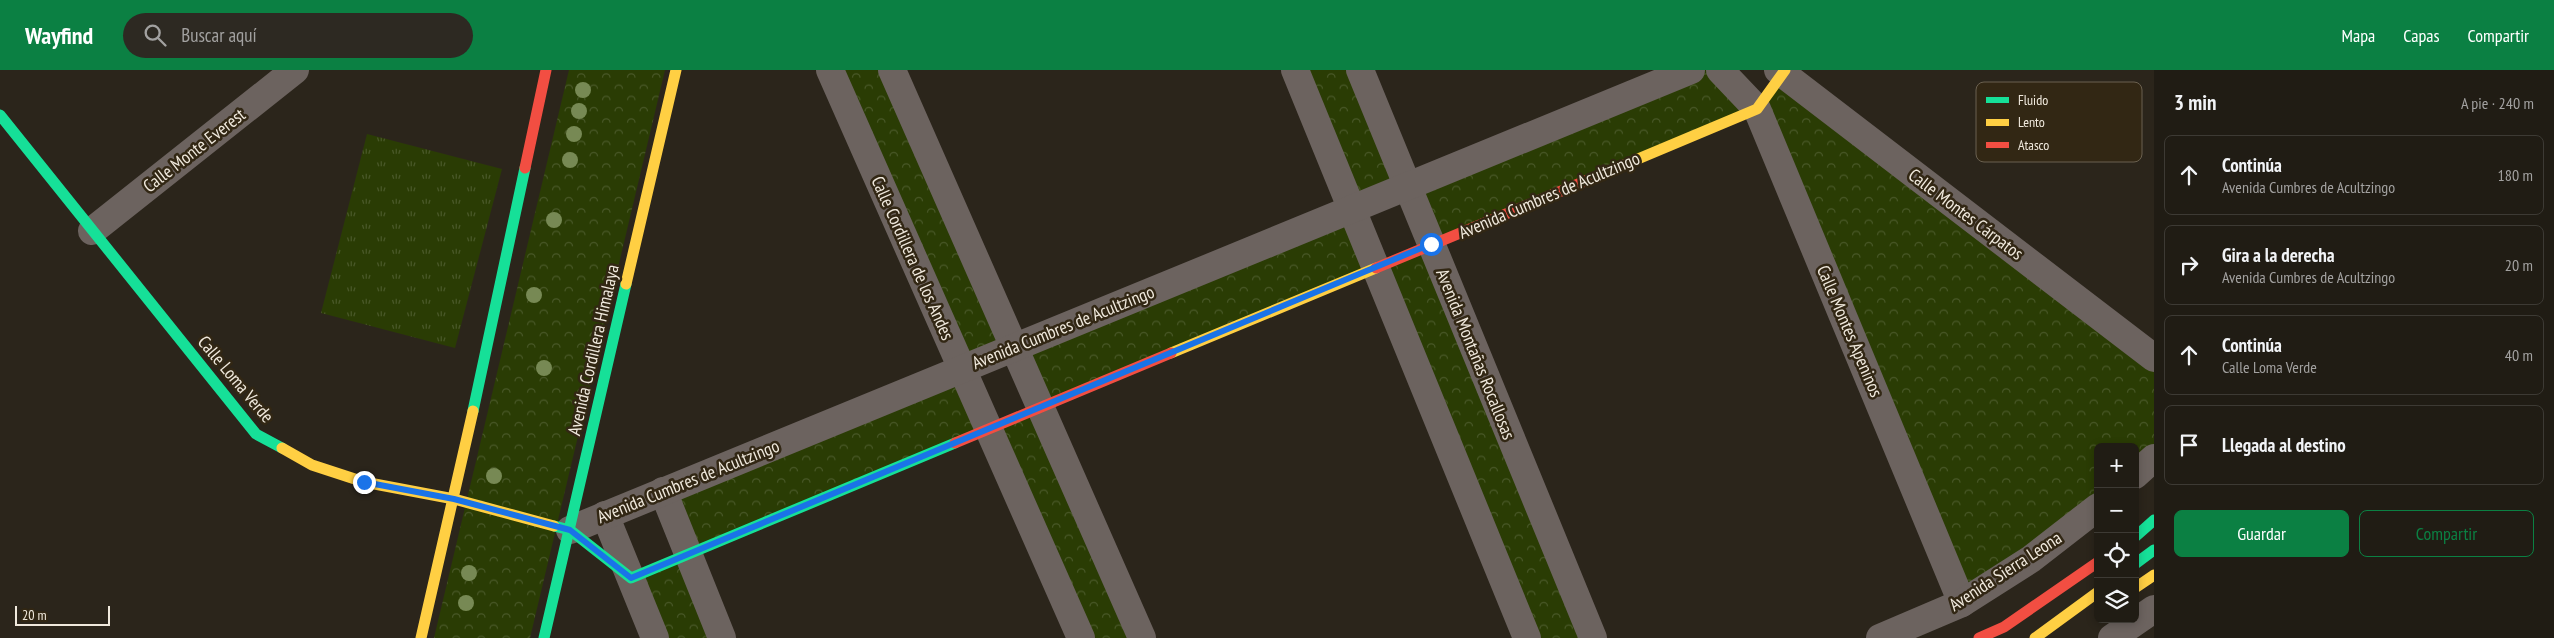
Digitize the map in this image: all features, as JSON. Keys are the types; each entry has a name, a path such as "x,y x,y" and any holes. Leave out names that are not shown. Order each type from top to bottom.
{"main road":[{"path":"420,638 454,499 546,70"},
{"name":"Avenida Cordillera Himalaya","path":"544,638 676,70"},
{"path":"1757,109 1782,71"},
{"name":"Avenida Cumbres de Acultzingo","path":"570,530 631,578 1757,109"},
{"name":"Calle Loma Verde","path":"0,115 256,434 312,465 364,482 454,499 570,530"},
{"path":"2139,533 2154,520"},
{"path":"2139,561 2154,550"},
{"path":"1979,638 2004,627 2094,565"},
{"path":"2139,585 2154,575"},
{"path":"2035,638 2094,595"}],"street":[{"name":"Calle Monte Everest","path":"92,231 295,70"},
{"name":"Calle Cordillera de los Andes","path":"830,70 1081,638"},
{"path":"892,70 1142,638"},
{"path":"1295,70 1527,638"},
{"name":"Avenida Montañas Rocallosas","path":"1360,70 1593,638"},
{"name":"Avenida Cumbres de Acultzingo","path":"570,530 1691,70"},
{"name":"Calle Montes Apeninos","path":"1720,70 1757,109 1962,603"},
{"name":"Calle Montes Cárpatos","path":"1782,71 2154,358"},
{"path":"2139,471 2154,458"},
{"path":"663,491 722,638"},
{"name":"Avenida Sierra Leona","path":"1880,638 1962,603 2031,558 2094,510"},
{"path":"605,515 655,638"},
{"path":"2112,638 2154,610"}],"green space":[{"path":"569,70 665,70 530,638 434,638"},
{"path":"830,70 892,70 1014,347 1351,209 1295,70 1360,70 1407,186 1691,70 1720,70 1757,108 1782,74 2154,358 2154,458 2139,471 2139,443 2094,443 2094,510 1962,603 1758,109 1431,244 1593,638 1527,638 1375,268 1040,407 1142,638 1081,638 988,429 689,554 722,638 655,638 631,578 688,554 663,491 962,368","holes":["1407,187 1431,244 1376,267 1352,209","1014,347 1040,408 989,429 962,369"]},
{"path":"367,134 502,169 455,348 321,313"}],"traffic: fast":[{"path":"0,115 256,434 282,448"},
{"path":"473,411 525,168"},
{"path":"544,638 626,284"},
{"path":"554,526 570,530 631,578 955,443"},
{"path":"2139,533 2154,520"},
{"path":"2139,561 2154,550"}],"traffic: slow":[{"path":"626,284 676,70"},
{"path":"1614,169 1757,109 1785,70"},
{"path":"1171,353 1376,268"},
{"path":"421,638 473,411"},
{"path":"282,448 312,465 364,482 454,499 554,526"},
{"path":"2139,585 2154,575"},
{"path":"2035,638 2094,595"}],"traffic: jam":[{"path":"525,168 546,70"},
{"path":"1376,268 1614,169"},
{"path":"955,443 1171,353"},
{"path":"1979,638 2004,627 2094,565"}],"route":[{"path":"364,482 454,499 570,530 631,578 1431,244"}]}
